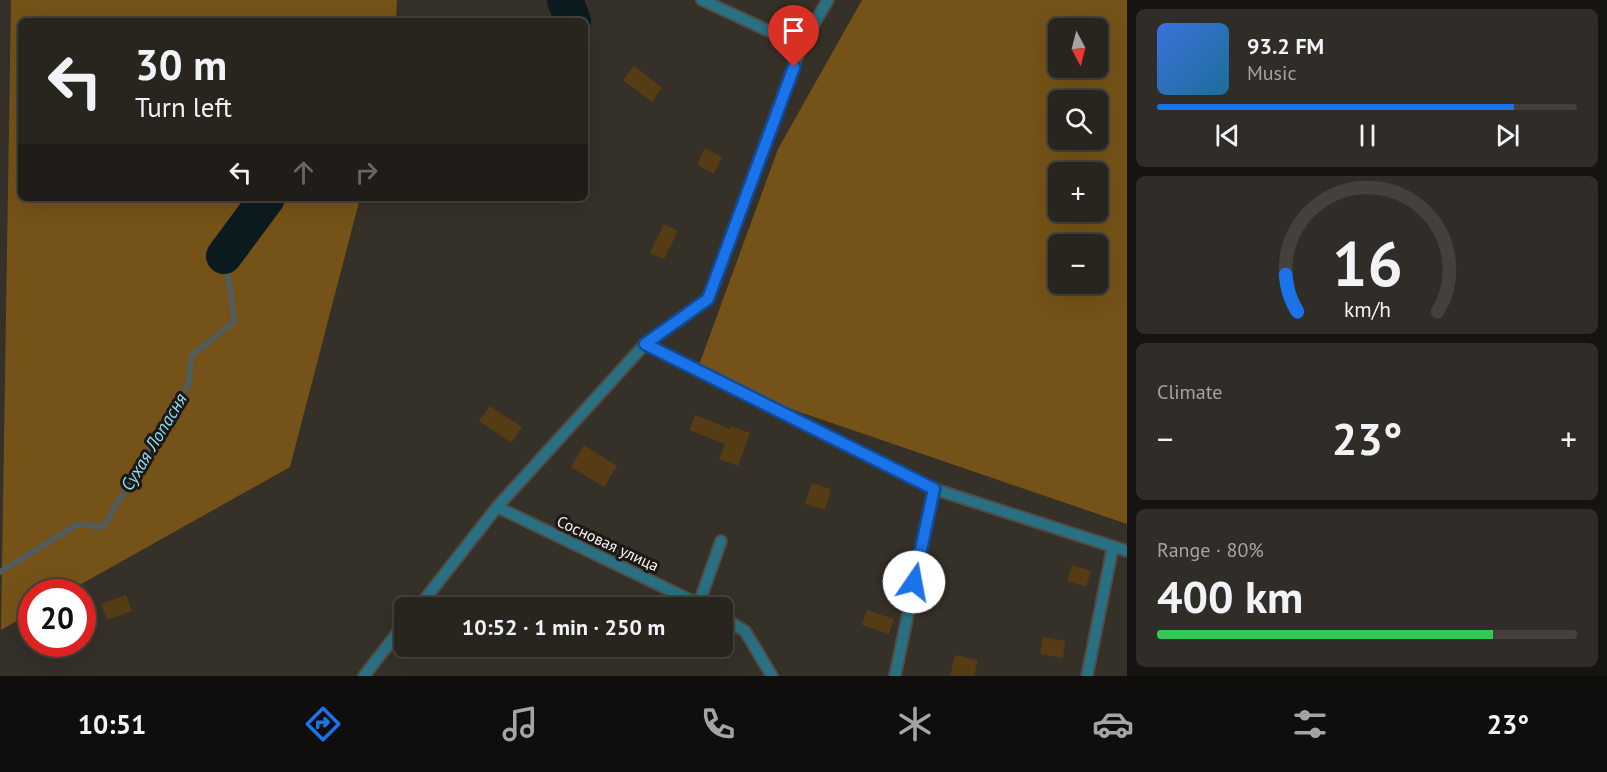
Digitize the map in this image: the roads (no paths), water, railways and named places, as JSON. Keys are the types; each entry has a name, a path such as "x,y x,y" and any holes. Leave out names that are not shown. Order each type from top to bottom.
{"lane":[{"path":"702,0 801,46"},
{"path":"427,597 497,507 645,344 708,299 801,46 828,0"},
{"path":"645,344 934,489 1127,551"},
{"path":"895,676 934,489"},
{"name":"Сосновая улица","path":"497,507 686,597"},
{"path":"705,597 721,542"},
{"path":"1087,676 1113,546"},
{"path":"733,624 745,631 772,676"},
{"path":"364,676 394,638"}],"waterway":[{"name":"Сухая Лопасня","path":"565,0 572,18"},
{"name":"Сухая Лопасня","path":"224,256 265,201"},
{"name":"Сухая Лопасня","path":"0,572 78,524 103,527 189,383 191,356 234,322 224,256"}]}
